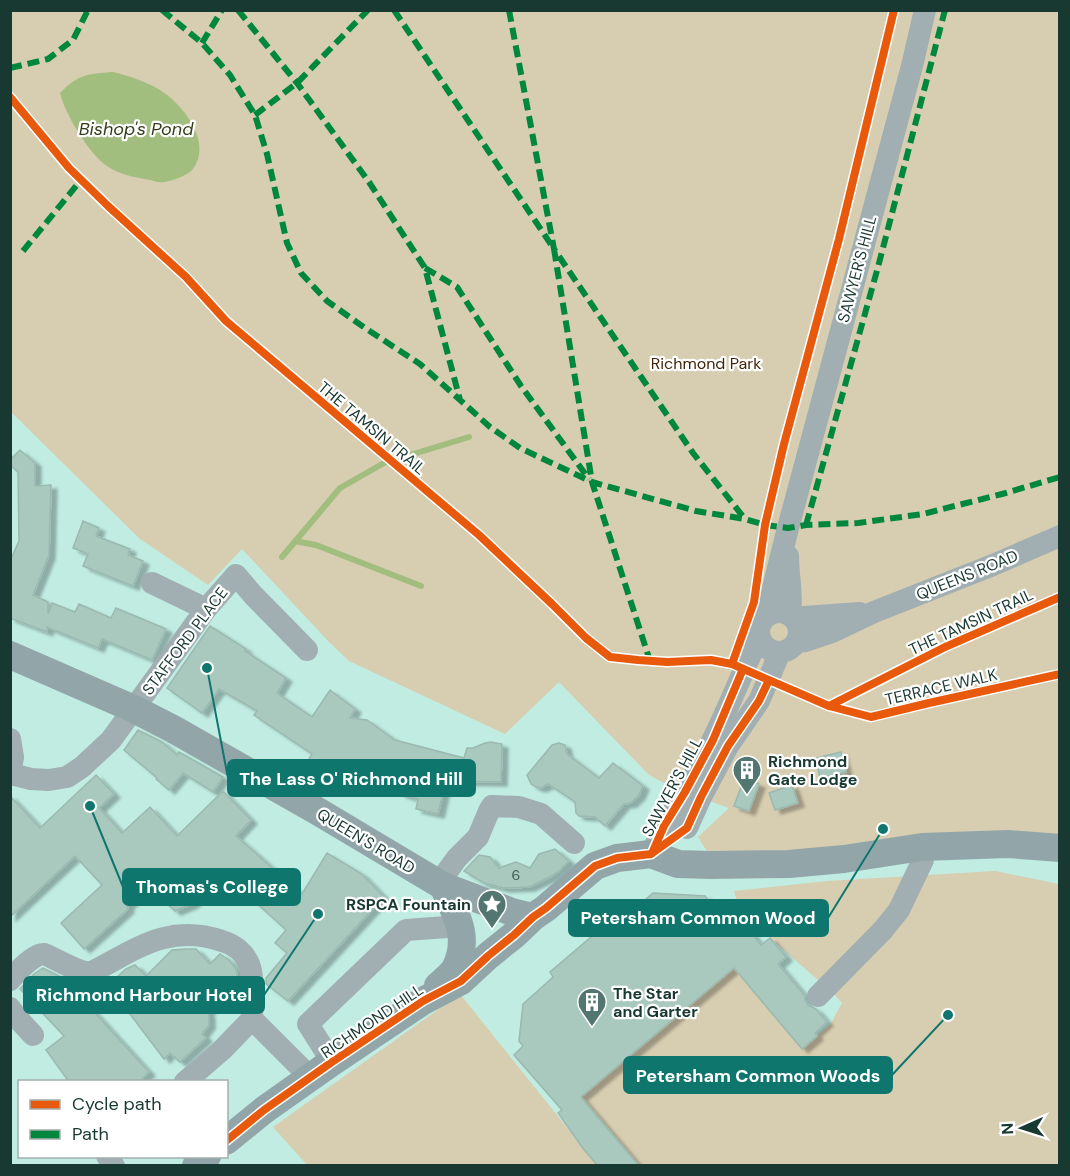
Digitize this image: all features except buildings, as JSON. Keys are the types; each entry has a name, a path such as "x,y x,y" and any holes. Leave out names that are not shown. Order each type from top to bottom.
{"main road":[{"name":"QUEEN'S ROAD","path":"10,655 134,709 173,729 440,885 512,912 533,917"},
{"path":"651,854 678,864 789,864 844,859 922,847 1008,844 1059,848"},
{"name":"RICHMOND HILL","path":"228,1139 264,1110 423,1001 461,981 595,866 617,858 651,854"},
{"path":"423,1001 454,970 463,944 460,926 440,885"}],"street":[{"name":"SAWYER'S HILL","path":"651,854 712,740 763,626 925,10"},
{"name":"SAWYER'S HILL","path":"651,854 707,814 716,804 728,746 759,701 791,632 792,604 788,574 788,528"},
{"name":"QUEENS ROAD","path":"791,632 804,617 874,612 1059,536"},
{"name":"STAFFORD PLACE","path":"11,775 49,780 75,773 111,740 206,609 236,575 307,650"},
{"path":"152,583 206,609"},
{"name":"QUEENS ROAD","path":"763,626 772,612 786,612 791,632"},
{"path":"763,626 762,643 773,651 791,632"},
{"path":"10,740 13,757 11,775"},
{"path":"440,885 457,858 478,837 492,806 519,807 541,814 574,843"},
{"path":"818,996 883,930 899,910 924,860 922,847"},
{"path":"322,1070 308,1024 406,930 460,926"},
{"path":"10,980 36,956 44,954 86,973 144,945 165,938 184,934 227,942 239,950 248,961 251,973 252,1019 188,1080"},
{"path":"10,1008 33,1035"},
{"path":"252,1019 322,1070"}],"green space":[{"name":"Richmond Park","path":"10,11 1059,11 1059,839 834,852 708,853 698,837 729,808 676,789 649,775 559,682 505,734 349,661 242,549 208,585 140,539 11,412"},
{"path":"995,871 1059,884 1059,1165 639,1165 581,1097 734,968 802,1048 830,1025 842,1003 741,913 734,891 827,881"},
{"path":"460,994 597,1165 307,1165 273,1127"}],"water":[{"name":"Bishop's Pond","path":"113,72 137,79 160,90 169,96 186,115 198,137 200,148 198,160 190,172 174,180 161,182 127,175 107,166 86,143 67,112 60,93 84,76"}],"waterway":[{"path":"282,557 340,488 384,463 469,437"},
{"path":"295,541 316,545 421,586"}],"marked path":[{"path":"10,68 48,59 73,40 88,10"},
{"path":"162,10 202,43 230,75 255,115 267,154 287,243 301,273 327,301 420,364 490,427 520,448 592,482 696,511 788,528 858,523 923,514 1060,477"},
{"path":"202,43 222,10"},
{"path":"238,10 297,83 369,182 425,268 460,400"},
{"path":"255,115 297,83 368,10"},
{"path":"394,10 554,249 592,482 650,661"},
{"path":"509,10 554,249 693,453 745,519"},
{"path":"806,525 878,267 945,10"},
{"path":"23,251 81,180"},
{"path":"425,268 457,287 521,386 589,479"}],"cycle path":[{"path":"732,664 754,602 765,525 784,444 839,239 894,10"},
{"name":"THE TAMSIN TRAIL","path":"10,97 69,168 186,277 226,321 479,535 586,638 610,657 667,662 711,660 732,664 829,706 871,717 1060,674"},
{"name":"THE TAMSIN TRAIL","path":"829,706 945,647 1060,597"},
{"path":"653,851 664,826 713,740 743,669"},
{"path":"651,854 687,828 728,746 759,701 769,680"},
{"path":"228,1139 264,1110 332,1062 423,1001 461,981 595,866 617,858 651,854"}],"place":[{"name":"The Lass O' Richmond Hill","path":"207,668"},
{"name":"Richmond Gate Lodge","path":"747,796"},
{"name":"Thomas's College","path":"90,806"},
{"name":"Petersham Common Wood","path":"883,829"},
{"name":"Richmond Harbour Hotel","path":"318,914"},
{"name":"RSPCA Fountain","path":"492,930"},
{"name":"Petersham Common Woods","path":"948,1015"},
{"name":"The Star and Garter","path":"592,1028"}]}
